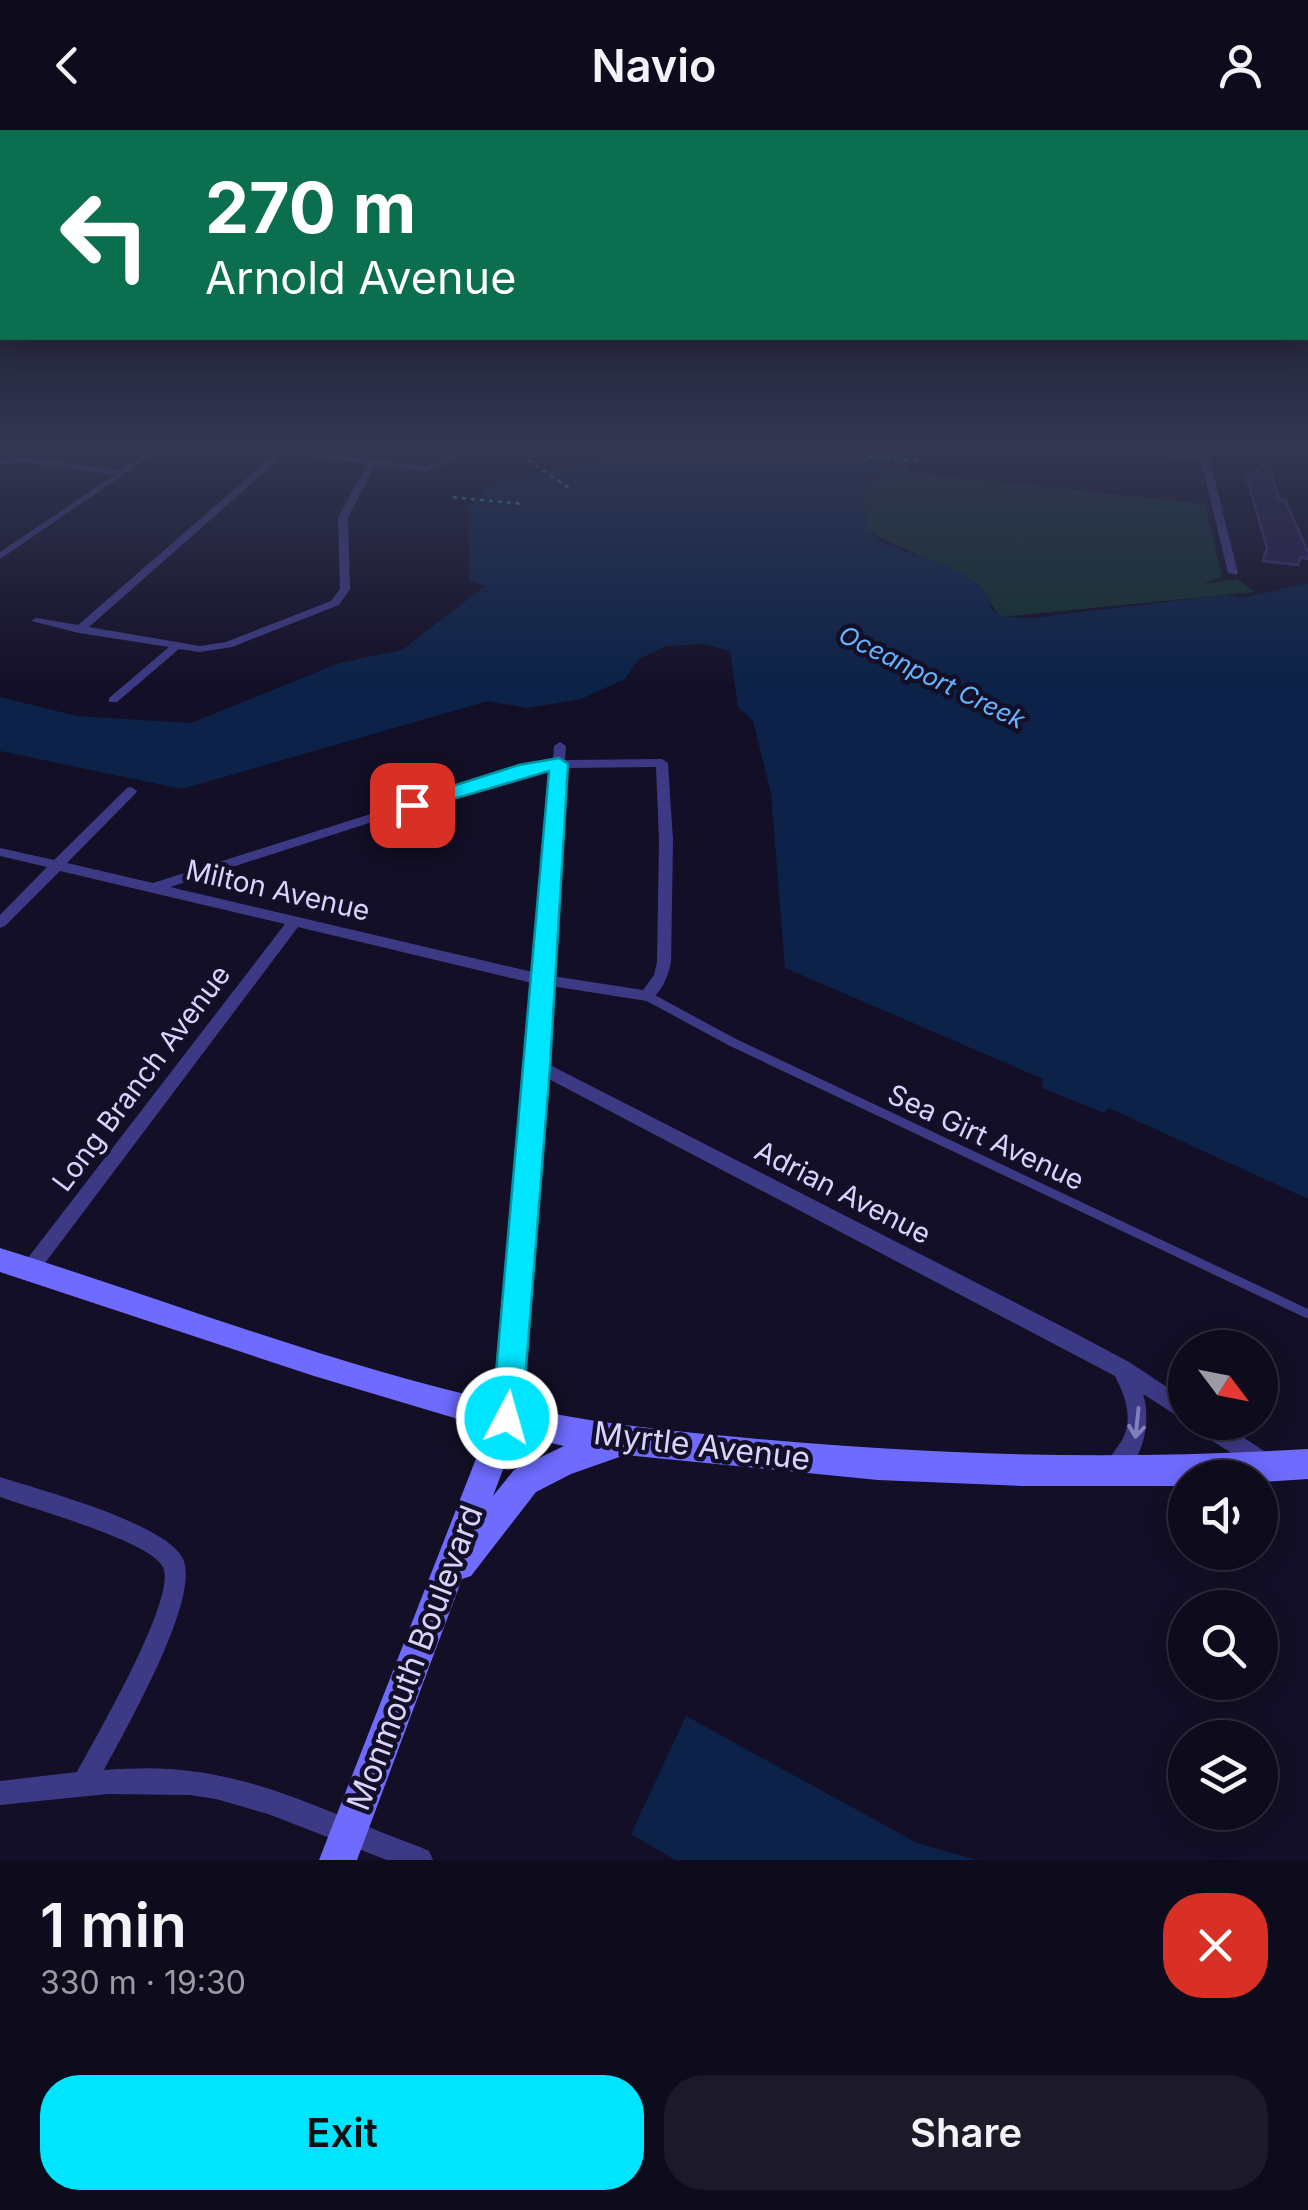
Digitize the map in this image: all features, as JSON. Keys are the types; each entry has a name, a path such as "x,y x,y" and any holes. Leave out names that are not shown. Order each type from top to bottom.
{"main road":[{"name":"Myrtle Avenue","path":"0,1260 507,1418 628,1439 885,1466 1111,1473 1168,1470"},
{"name":"Monmouth Boulevard","path":"342,1847 507,1418"},
{"path":"444,1582 525,1481 564,1461 628,1439"},
{"name":"Myrtle Avenue","path":"1278,1466 1308,1464"}],"street":[{"path":"0,556 44,526"},
{"path":"79,630 198,526"},
{"path":"36,621 176,647 228,646 339,600 345,589 343,526"},
{"path":"1221,526 1232,573"},
{"path":"114,700 176,647"},
{"path":"156,888 559,755 662,763 661,976 648,996 544,980"},
{"name":"Monmouth Boulevard","path":"507,1418 538,1066 559,755"},
{"path":"0,923 131,791"},
{"name":"Milton Avenue","path":"0,852 544,980"},
{"name":"Long Branch Avenue","path":"30,1269 296,920"},
{"name":"Adrian Avenue","path":"538,1066 1122,1369 1168,1400"},
{"path":"1111,1473 1134,1445 1139,1426 1138,1403 1122,1369"},
{"path":"1229,1440 1261,1460"},
{"path":"0,1488 130,1533 163,1550 175,1563 179,1582 170,1614 82,1785"},
{"path":"0,1793 82,1785 166,1783 214,1787 342,1847 420,1860"}],"lane":[{"name":"Sea Girt Avenue","path":"648,996 732,1042 1308,1314"}],"green space":[{"path":"866,526 1210,526 1222,577 1203,584 1237,579 1255,592 1000,617 977,583 867,531"}],"water":[{"name":"Oceanport Creek","path":"468,526 867,526 867,531 879,540 947,566 973,581 995,612 1014,617 1225,595 1242,598 1308,583 1308,1199 1109,1108 1104,1113 1042,1088 1043,1079 785,968 771,793 753,721 738,707 730,651 704,644 666,646 639,659 625,679 581,699 527,708 488,701 182,789 0,751 0,697 77,716 191,723 339,663 402,650 485,586 469,581"},
{"path":"686,1716 917,1843 977,1860 675,1860 631,1834"}],"building":[{"path":"1261,526 1296,526 1308,559 1301,557 1298,565 1263,561 1267,548"}],"route":[{"path":"412,805 526,769 559,764 538,1066 507,1418"}]}
